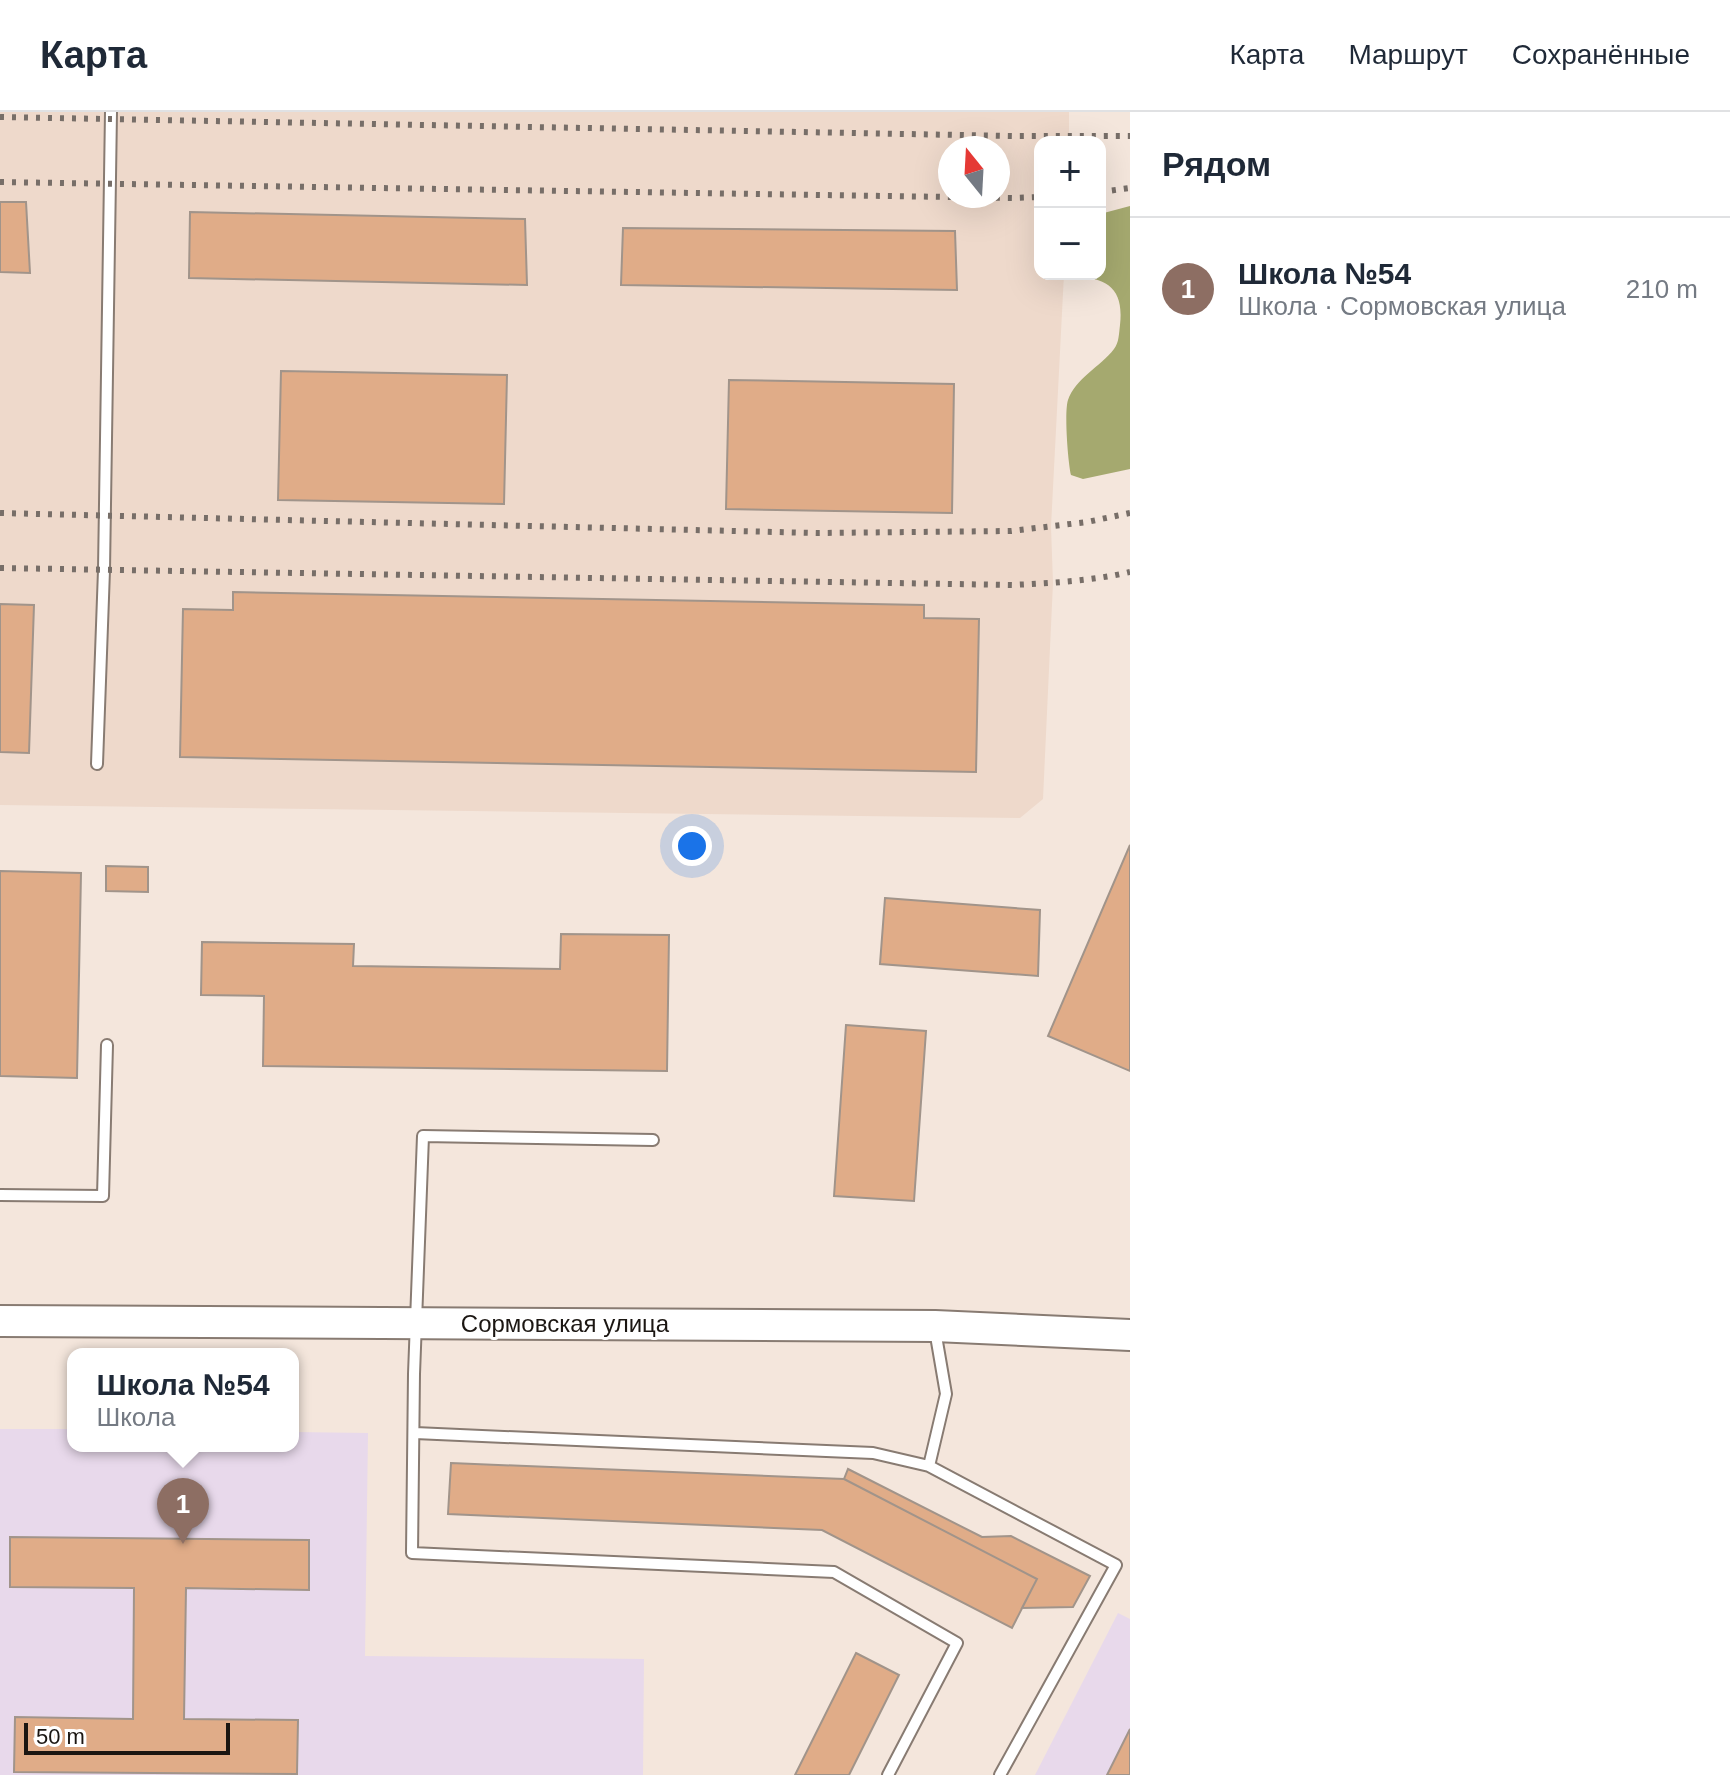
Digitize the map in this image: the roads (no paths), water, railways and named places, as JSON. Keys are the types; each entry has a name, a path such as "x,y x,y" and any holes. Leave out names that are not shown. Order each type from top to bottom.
{"street":[{"name":"Сормовская улица","path":"0,1321 935,1326 1130,1335"}],"lane":[{"path":"97,764 104,570 111,112"},
{"path":"0,1195 103,1196 107,1045"},
{"path":"653,1140 423,1136 414,1374 412,1553 834,1572 957,1643 888,1775"},
{"path":"929,1466 946,1394 935,1326"},
{"path":"415,1433 873,1453 929,1466 1116,1565 1000,1775"}],"railway":[{"path":"0,117 1130,136"},
{"path":"0,182 1034,197"},
{"path":"1106,191 1130,188"},
{"path":"0,513 817,533 1011,531 1087,522 1130,513"},
{"path":"0,568 1012,585 1086,580 1130,572"}],"place":[{"name":"Школа №54","path":"183,1544"}]}
